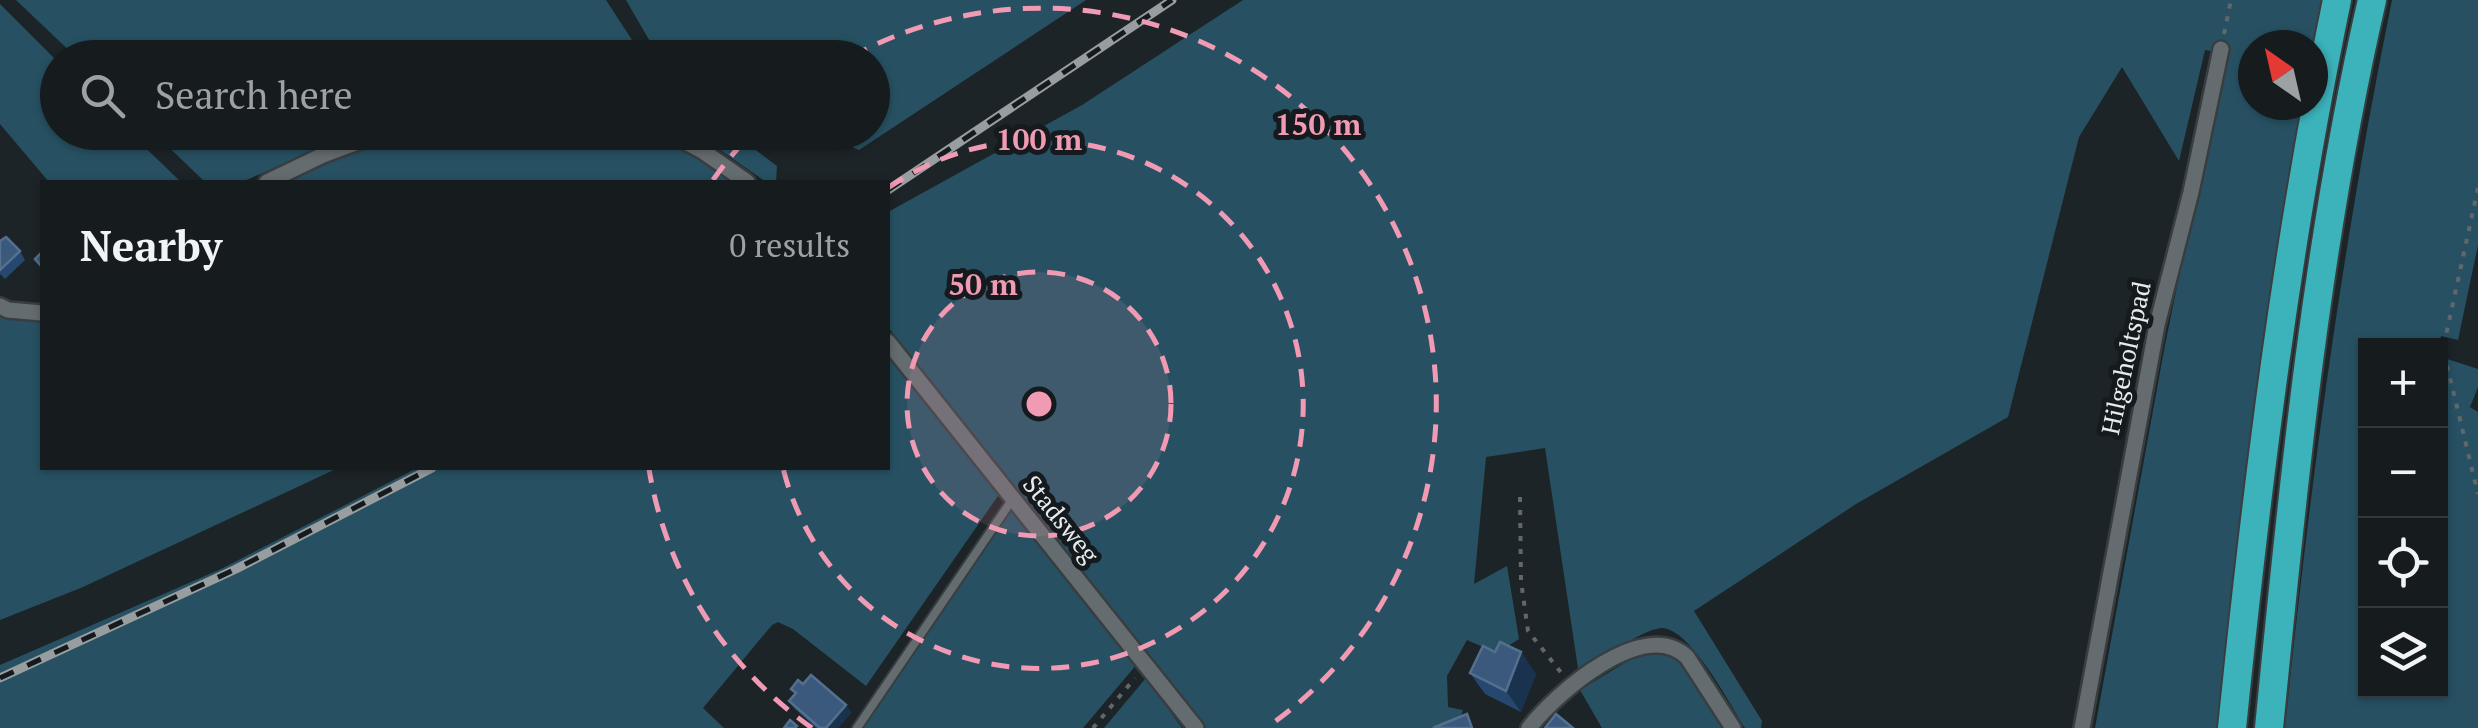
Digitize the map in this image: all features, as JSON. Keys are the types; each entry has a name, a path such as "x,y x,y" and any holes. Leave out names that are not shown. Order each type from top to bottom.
{"highway":[{"path":"2232,728 2258,482 2306,165 2336,0"},
{"path":"2268,728 2292,498 2325,246 2372,0"}],"street":[{"name":"Hilgeholtspad","path":"2082,728 2157,326 2221,49"},
{"path":"272,180 336,150"},
{"path":"700,150 744,180"},
{"path":"0,306 40,314"},
{"name":"Stadsweg","path":"890,345 1196,728"},
{"path":"1529,728 1544,709 1612,659 1660,643 1677,647 1687,657 1733,728"}],"lane":[{"path":"857,728 1013,499"}],"path":[{"path":"2221,49 2231,0"},
{"path":"2478,188 2443,349 2478,494"},
{"path":"1520,497 1521,581 1528,631 1572,687"},
{"path":"1093,728 1146,664"}],"shaded area":[{"path":"16,0 606,0 632,40 58,40"},
{"path":"626,0 1086,0 890,130 890,40 649,40"},
{"path":"1243,0 2325,0 2319,30 2238,30 2238,120 2301,120 2256,416 2219,728 2095,728 2165,345 2225,53 2205,50 2179,161 2122,67 2079,137 2008,417 1856,504 1694,611 1762,721 1761,728 1745,728 1696,653 1672,631 1661,628 1641,635 1579,675 1545,448 1486,457 1474,584 1507,566 1519,639 1497,653 1467,640 1447,676 1448,707 1463,710 1457,728 1204,728 890,330 890,211 1082,105"},
{"path":"2392,0 2478,0 2478,245 2458,340 2441,336 2358,338 2358,698 2448,698 2448,359 2478,369 2478,387 2470,407 2478,412 2478,728 2285,728 2305,545 2358,181"},
{"path":"0,4 40,44 40,150 148,150 179,180 47,180 0,124"},
{"path":"172,150 314,150 247,180 203,180"},
{"path":"349,150 686,150 739,180 282,180"},
{"path":"720,150 756,150 777,166 776,180 763,180"},
{"path":"0,308 40,316 40,470 334,470 83,587 0,620"},
{"path":"890,354 1000,493 866,686 793,629 778,622 703,708 724,728 0,728 0,665 221,569 413,470 890,470"},
{"path":"1010,507 1137,664 1083,728 860,728"},
{"path":"1646,650 1678,656 1727,728 1602,728 1580,690"},
{"path":"1146,678 1182,728 1104,728"}],"building":[{"path":"6,237 20,251 0,270 0,241"},
{"path":"1500,642 1521,652 1506,691 1470,673 1483,646 1495,652"},
{"path":"811,675 846,705 826,728 820,728 789,701 796,693 791,689 798,680 803,684"},
{"path":"1467,714 1472,728 1433,728"},
{"path":"1556,714 1573,728 1545,728"}],"railway":[{"path":"890,189 1172,0"},
{"path":"0,678 236,569 428,470"}]}
